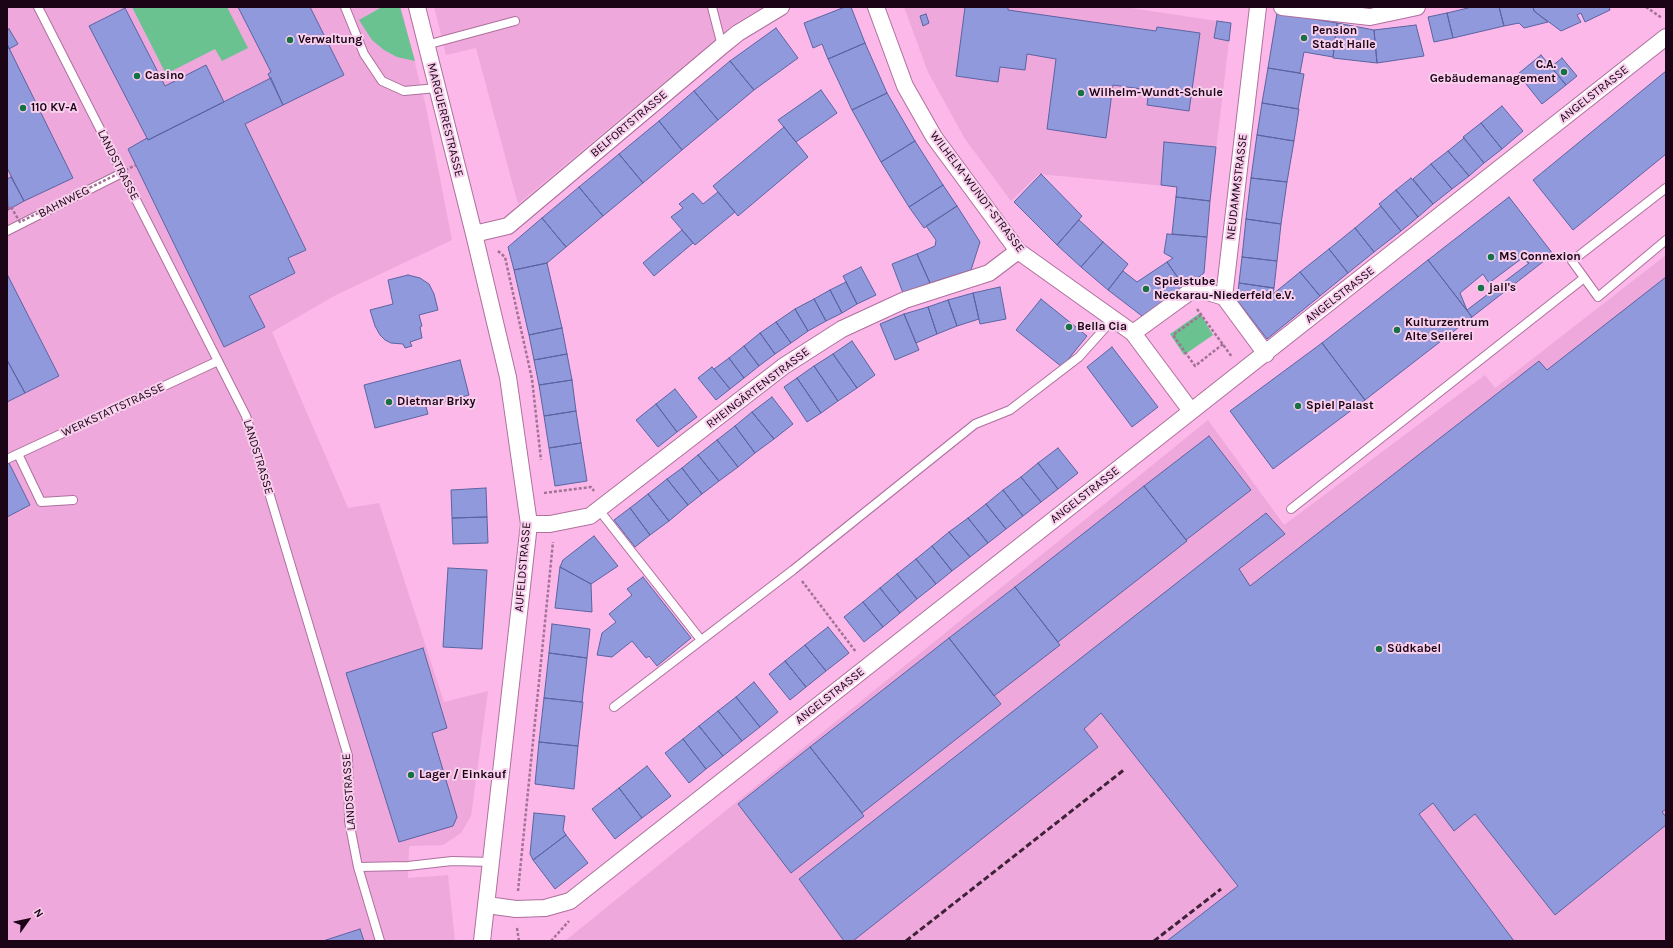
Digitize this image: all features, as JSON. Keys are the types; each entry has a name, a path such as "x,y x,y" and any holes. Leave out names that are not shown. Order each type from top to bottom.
{"street":[{"name":"MARGUERRESTRASSE","path":"417,7 474,234"},
{"name":"BELFORTSTRASSE","path":"474,234 508,226 738,33 781,7"},
{"name":"WILHELM-WUNDT-STRASSE","path":"876,7 905,86 934,137 1018,251 1133,333 1191,411"},
{"name":"NEUDAMMSTRASSE","path":"1224,297 1258,7"},
{"path":"1282,7 1370,17 1417,7"},
{"name":"ANGELSTRASSE","path":"487,904 523,909 545,908 570,901 1191,411 1266,354 1666,37"},
{"name":"AUFELDSTRASSE","path":"474,234 508,378 529,524 482,941"},
{"name":"RHEINGÄRTENSTRASSE","path":"529,524 550,524 590,516 784,366 842,329 905,300 989,273 1018,251"},
{"path":"1133,333 1195,288 1224,297 1266,354"}],"lane":[{"name":"LANDSTRASSE","path":"38,7 246,416 348,756 350,821 358,867 380,941"},
{"path":"344,7 364,54 382,81 404,90 437,88"},
{"path":"712,7 722,46"},
{"path":"426,45 515,21"},
{"name":"BAHNWEG","path":"7,231 122,173"},
{"path":"1666,188 1572,261 1598,297 1666,240"},
{"path":"1290,509 1584,278"},
{"path":"614,707 792,570 975,424 1010,410 1079,357 1112,319"},
{"name":"WERKSTATTSTRASSE","path":"7,459 218,361"},
{"path":"18,454 42,502 73,500"},
{"path":"603,507 701,640"},
{"path":"358,867 408,866 452,861 492,862"}],"path":[{"path":"1646,7 1666,22"},
{"path":"7,208 11,206 20,222 136,165"},
{"path":"1186,295 1243,371"},
{"path":"1201,315 1173,336 1195,366 1223,344"},
{"path":"544,493 591,487 603,507"},
{"path":"792,570 868,666"}],"shaded area":[{"path":"7,7 401,7 426,107 452,240 334,296 272,332 348,508 379,503 444,702 488,691 471,816 461,833 443,845 410,846 409,849 408,878 448,875 455,941 7,941"},
{"path":"434,7 763,7 734,24 518,204 476,48 446,55"},
{"name":"Wilhelm-Wundt-Schule","path":"904,7 1124,7 1217,21 1214,38 1229,41 1210,201 1176,197 1176,187 1039,174 1011,201 965,139 928,72"},
{"name":"Südkabel","path":"1666,255 1666,941 565,941 1208,420 1284,525 1485,375 1495,388"}],"green space":[{"path":"132,7 227,7 248,48 222,61 215,49 166,74"},
{"path":"382,7 400,7 415,61 397,57 384,50 372,40 359,20"},
{"path":"1200,313 1213,335 1184,355 1170,334"}],"building":[{"name":"Verwaltung","path":"238,7 310,7 344,75 283,105 268,74 271,72"},
{"path":"845,7 851,7 865,43 828,59 822,44 813,48 804,23"},
{"path":"965,7 1008,7 1008,10 1156,31 1157,27 1200,33 1189,111 1147,105 1149,90 1113,85 1106,138 1047,129 1056,59 1027,54 1025,70 1000,67 998,82 956,76"},
{"path":"1472,7 1499,7 1504,26 1453,38 1447,13"},
{"path":"1499,7 1533,7 1534,11 1548,22 1524,28 1519,23 1504,26"},
{"path":"1533,7 1609,7 1610,10 1585,22 1581,13 1577,15 1581,22 1561,31 1534,11"},
{"name":"Casino","path":"125,8 165,86 206,65 224,102 148,140 89,26"},
{"name":"Pension Stadt Halle","path":"1277,13 1337,23 1333,57 1304,52 1300,73 1268,68"},
{"path":"1447,13 1453,38 1434,42 1428,17"},
{"path":"926,14 929,23 923,26 920,16"},
{"path":"1217,21 1231,23 1229,41 1214,38"},
{"path":"1337,23 1374,30 1377,63 1333,58"},
{"path":"1416,25 1424,56 1377,63 1374,30"},
{"path":"776,28 798,58 754,90 730,61"},
{"path":"9,29 18,44 9,49 7,44 7,30"},
{"path":"865,43 887,93 852,110 828,59"},
{"name":"110 KV-A","path":"7,44 73,178 24,201 7,168"},
{"path":"1541,55 1566,85 1542,104 1518,74"},
{"name":"C.A. Gebäudemanagement","path":"1562,58 1577,76 1566,85 1551,67"},
{"path":"730,61 754,90 718,120 694,91"},
{"path":"1268,68 1304,74 1298,109 1262,103"},
{"path":"1666,71 1666,154 1573,230 1533,180"},
{"path":"271,78 283,105 245,124 306,250 288,258 295,273 249,296 265,327 224,347 128,149 147,138 148,140"},
{"path":"821,90 837,113 796,142 778,120"},
{"path":"694,91 718,120 682,150 659,121"},
{"path":"887,93 915,141 881,162 852,110"},
{"path":"1262,103 1299,109 1294,141 1257,135"},
{"path":"1502,106 1523,131 1502,149 1481,123"},
{"path":"659,121 682,150 643,183 619,154"},
{"path":"1481,123 1502,149 1484,163 1463,137"},
{"path":"784,127 808,157 738,216 713,186"},
{"path":"1257,135 1294,141 1287,182 1251,178"},
{"path":"1464,138 1484,163 1469,176 1448,151"},
{"path":"915,141 943,185 909,207 881,162"},
{"path":"1164,142 1216,147 1210,201 1176,197 1177,187 1161,185"},
{"path":"1448,151 1469,176 1452,189 1431,164"},
{"path":"619,154 643,183 603,216 579,187"},
{"path":"1431,164 1452,189 1433,204 1413,179"},
{"path":"1041,174 1082,216 1057,245 1014,202"},
{"path":"11,177 24,201 8,210 7,179"},
{"path":"1251,178 1287,182 1281,224 1246,219"},
{"path":"1411,178 1433,204 1418,217 1396,190"},
{"path":"943,185 957,206 924,228 909,207"},
{"path":"579,187 603,216 566,247 542,218"},
{"path":"1396,190 1418,217 1401,231 1379,204"},
{"path":"718,192 735,212 695,245 671,217 683,208 679,204 693,193 703,204"},
{"path":"1176,197 1210,201 1207,237 1172,234"},
{"name":"MS Connexion","path":"1509,197 1553,254 1472,317 1428,260"},
{"path":"957,206 980,242 971,270 930,283 917,254 935,246 936,240 926,226"},
{"path":"1381,206 1401,231 1374,252 1355,228"},
{"path":"542,218 566,247 547,263 514,270 508,247"},
{"path":"1246,219 1281,224 1277,261 1242,257"},
{"path":"1079,220 1103,242 1081,267 1057,245"},
{"path":"1355,228 1374,252 1348,273 1329,249"},
{"path":"682,230 693,243 654,276 643,263"},
{"path":"1167,234 1207,237 1204,273 1185,288 1167,262 1173,258 1164,253"},
{"path":"1103,242 1128,264 1108,290 1081,267"},
{"path":"1329,249 1348,273 1320,296 1300,272"},
{"path":"917,254 930,283 903,293 892,264"},
{"path":"1242,257 1277,261 1274,288 1239,283"},
{"name":"jail's","path":"1521,259 1529,263 1467,310 1460,293 1483,274 1489,283"},
{"name":"Kulturzentrum Alte Seilerei","path":"1428,260 1472,317 1365,400 1322,343"},
{"name":"Spielstube Neckarau-Niederfeld e.V.","path":"1167,262 1185,288 1142,316 1108,290 1123,271 1137,282"},
{"path":"547,263 562,328 529,335 514,270"},
{"path":"861,267 876,295 857,304 843,276"},
{"path":"1300,272 1320,296 1267,339 1237,300 1239,283 1274,288 1273,294"},
{"path":"7,274 59,376 25,393 7,360"},
{"path":"408,275 420,278 429,284 434,294 438,310 419,315 422,326 420,327 422,338 410,342 412,346 405,348 403,344 391,343 380,335 375,326 370,310 393,304 388,280"},
{"name":"Südkabel","path":"1666,277 1666,809 1662,812 1666,817 1666,825 1555,915 1475,814 1454,831 1433,803 1419,814 1514,941 1167,941 1238,886 1101,713 1084,729 1098,747 853,941 844,941 799,879 1266,513 1285,534 1239,569 1250,586 1539,361 1547,370"},
{"path":"846,282 857,304 842,313 830,290"},
{"path":"1000,287 1006,319 980,324 973,293"},
{"path":"830,290 842,313 826,321 814,299"},
{"path":"973,293 979,319 957,326 948,300"},
{"path":"814,299 826,321 808,331 795,309"},
{"path":"1041,299 1087,336 1062,367 1016,330"},
{"path":"948,300 957,326 937,334 928,307"},
{"path":"928,307 937,334 916,343 904,314"},
{"path":"795,309 808,331 791,343 776,322"},
{"path":"904,314 919,350 895,360 880,324"},
{"path":"776,322 791,343 775,354 760,333"},
{"path":"562,328 567,354 534,360 529,335"},
{"path":"760,333 775,354 759,366 744,346"},
{"path":"852,341 875,375 857,388 833,354"},
{"name":"Spiel Palast","path":"1322,343 1365,400 1273,469 1230,411"},
{"path":"744,346 759,366 744,378 729,358"},
{"path":"1112,347 1158,407 1132,427 1087,367"},
{"path":"567,354 572,380 539,385 534,360"},
{"path":"833,354 857,388 838,401 814,366"},
{"path":"729,358 744,378 730,389 714,369"},
{"path":"7,360 25,393 7,402"},
{"path":"460,360 469,395 426,407 428,414 375,428 364,385"},
{"path":"814,366 838,401 821,413 797,378"},
{"path":"712,367 730,389 716,400 698,378"},
{"path":"797,378 821,413 807,422 784,387"},
{"path":"572,380 576,411 544,416 539,385"},
{"path":"675,389 697,417 677,432 656,404"},
{"path":"772,397 793,424 774,439 752,412"},
{"path":"656,404 677,432 658,447 636,420"},
{"path":"576,411 581,443 549,448 544,416"},
{"path":"752,412 774,439 755,453 735,426"},
{"path":"735,426 755,453 738,467 717,440"},
{"path":"1209,436 1251,490 1186,540 1144,486"},
{"path":"717,440 738,467 719,481 698,455"},
{"path":"581,443 587,481 555,486 549,448"},
{"path":"1058,448 1078,473 1058,489 1038,463"},
{"path":"698,455 719,481 702,494 682,468"},
{"path":"9,463 30,505 7,517 7,464"},
{"path":"1038,463 1058,489 1041,502 1021,477"},
{"path":"682,468 702,494 688,505 667,479"},
{"path":"1021,477 1041,502 1023,516 1003,490"},
{"path":"667,479 688,505 669,521 648,494"},
{"path":"1144,486 1187,541 1058,642 1015,587"},
{"path":"486,488 487,517 452,518 451,490"},
{"path":"1003,490 1023,516 1006,529 986,504"},
{"path":"648,494 669,521 650,535 630,508"},
{"path":"986,504 1006,529 988,543 968,518"},
{"path":"630,508 650,535 635,547 614,520"},
{"path":"487,517 488,543 453,544 452,518"},
{"path":"968,518 988,543 970,557 949,532"},
{"path":"949,532 970,557 952,571 932,546"},
{"path":"594,536 618,566 591,584 560,567 563,560"},
{"path":"932,546 952,571 936,584 916,559"},
{"path":"916,559 936,584 917,599 897,574"},
{"path":"560,567 591,584 592,612 555,608"},
{"path":"448,568 487,570 482,649 443,647"},
{"path":"897,574 917,599 900,613 880,588"},
{"path":"643,577 691,638 657,666 649,656 646,658 632,641 612,657 597,655 602,633 616,622 609,614 632,595 627,589"},
{"path":"1015,587 1060,645 994,696 949,638"},
{"path":"880,588 900,613 883,627 863,602"},
{"path":"863,602 883,627 864,642 844,617"},
{"path":"552,624 590,629 587,658 549,653"},
{"path":"828,627 849,653 826,671 805,645"},
{"path":"949,638 1001,704 862,813 810,747"},
{"path":"805,645 826,671 806,687 785,661"},
{"name":"Lager / Einkauf","path":"423,648 447,728 432,733 457,817 453,826 399,842 346,673"},
{"path":"549,653 587,658 582,702 544,698"},
{"path":"785,661 806,687 790,700 769,674"},
{"path":"754,682 778,712 760,727 736,697"},
{"path":"736,697 760,727 742,741 718,711"},
{"path":"544,698 583,702 578,746 539,742"},
{"path":"718,711 742,741 723,756 699,726"},
{"path":"699,726 723,756 706,769 683,739"},
{"path":"683,739 706,769 689,783 665,753"},
{"path":"539,742 578,746 574,789 535,784"},
{"path":"810,747 864,816 791,873 738,804"},
{"path":"647,766 671,796 642,818 619,788"},
{"path":"619,788 642,818 615,839 592,809"},
{"path":"534,813 565,816 563,830 566,835 533,860 530,854"},
{"path":"566,835 588,863 555,889 533,860"},
{"path":"360,929 364,941 323,941"}],"railway":[{"path":"906,941 1125,769"},
{"path":"1154,941 1221,889"}],"place":[{"name":"Pension Stadt Halle","path":"1304,38"},
{"name":"Verwaltung","path":"290,40"},
{"name":"C.A. Gebäudemanagement","path":"1564,72"},
{"name":"Casino","path":"137,76"},
{"name":"Wilhelm-Wundt-Schule","path":"1081,93"},
{"name":"110 KV-A","path":"23,108"},
{"name":"MS Connexion","path":"1491,257"},
{"name":"jail's","path":"1481,288"},
{"name":"Spielstube Neckarau-Niederfeld e.V.","path":"1146,289"},
{"name":"Bella Cia","path":"1069,327"},
{"name":"Kulturzentrum Alte Seilerei","path":"1397,330"},
{"name":"Dietmar Brixy","path":"389,402"},
{"name":"Spiel Palast","path":"1298,406"},
{"name":"Südkabel","path":"1379,649"},
{"name":"Lager / Einkauf","path":"411,775"}]}
